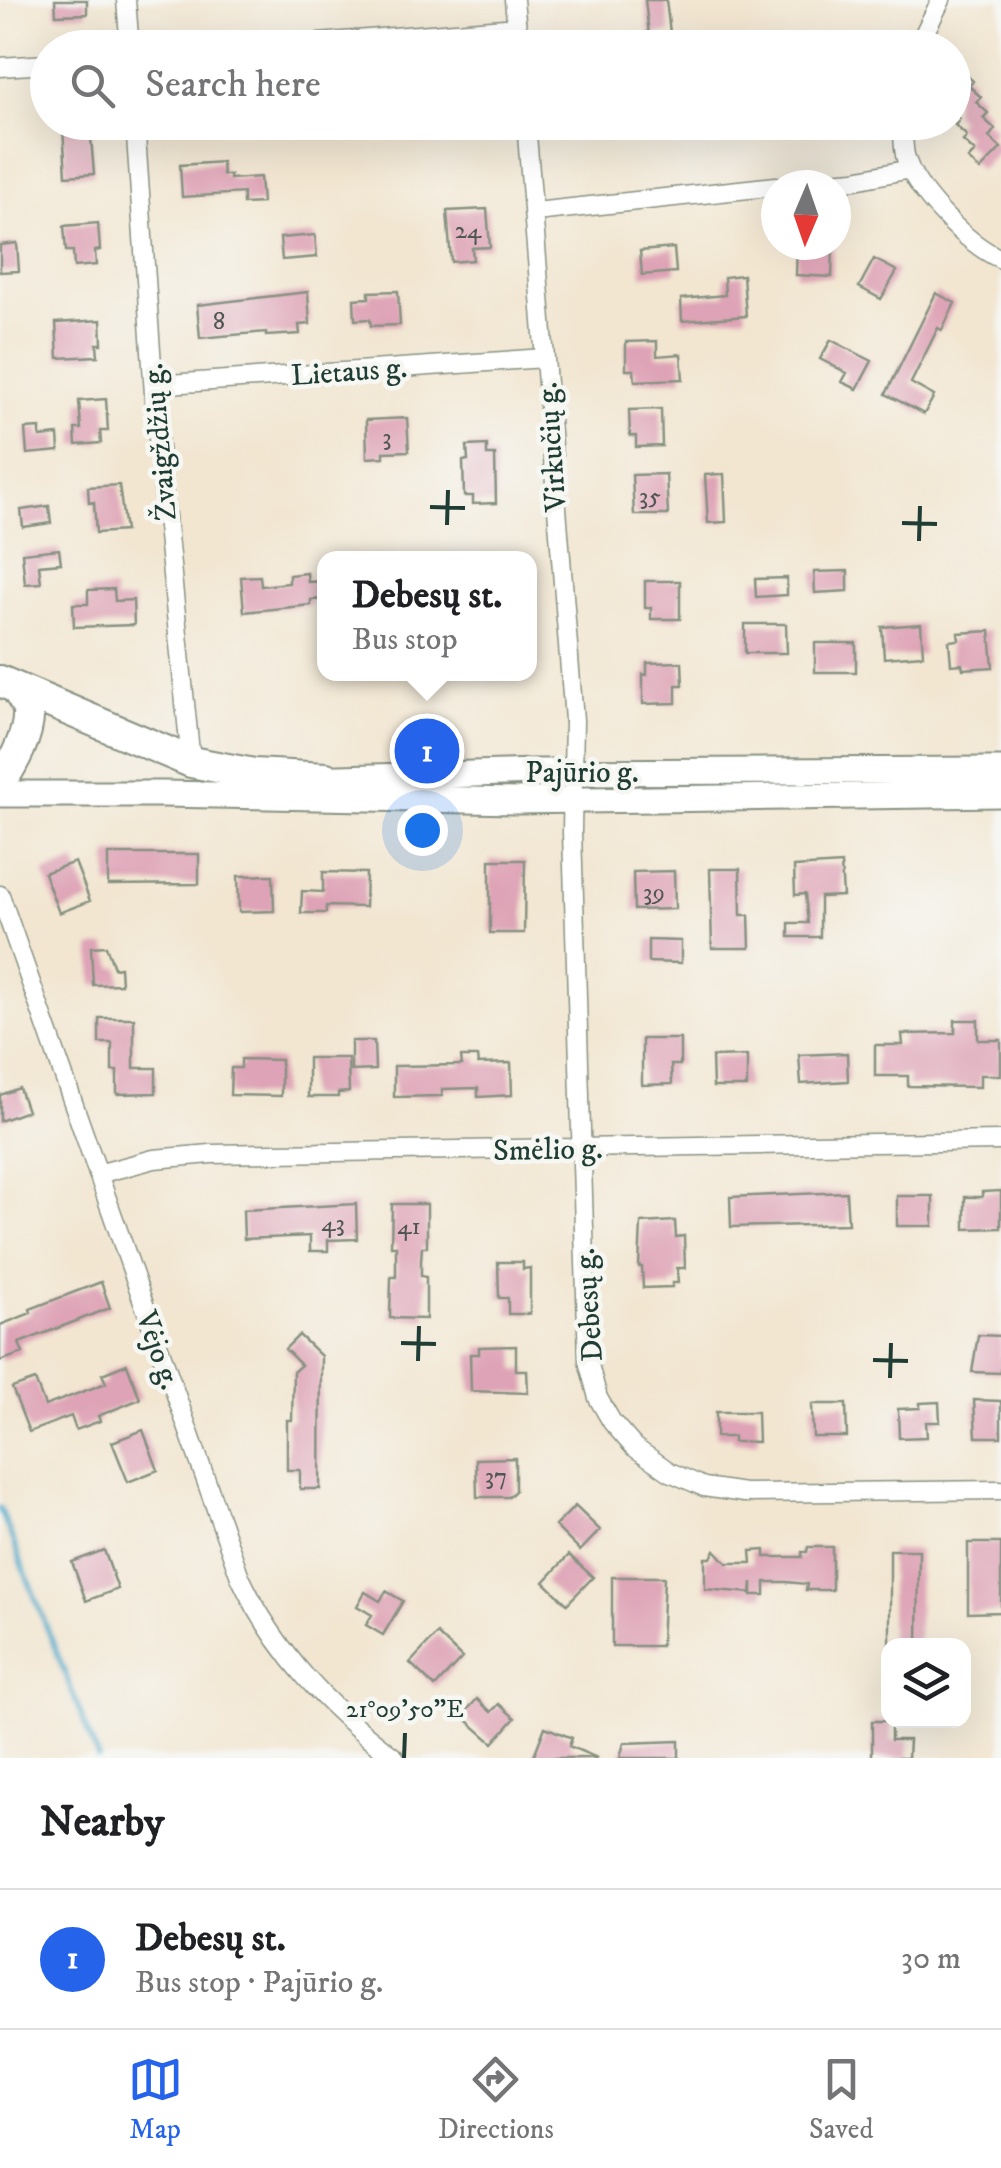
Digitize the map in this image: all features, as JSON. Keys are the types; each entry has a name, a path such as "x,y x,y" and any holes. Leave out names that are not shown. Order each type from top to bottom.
{"highway":[{"path":"8,684 190,762 254,774 326,778"},
{"path":"0,784 15,758 28,710 8,684"}],"main road":[{"name":"Pajūrio g.","path":"163,794 326,778 574,772 1001,770"},
{"name":"Pajūrio g.","path":"0,794 572,801 1001,794"}],"street":[{"path":"126,0 128,30"},
{"path":"514,0 517,30"},
{"path":"926,30 941,0"},
{"path":"480,30 517,27"},
{"path":"0,67 30,65"},
{"name":"Žvaigždžių g.","path":"136,140 154,385 190,762"},
{"name":"Virkučių g.","path":"528,140 554,496 568,620 574,772"},
{"path":"904,140 910,168 924,191 974,242 1001,259"},
{"path":"851,180 910,168"},
{"path":"535,212 761,188"},
{"name":"Lietaus g.","path":"154,385 545,358"},
{"name":"Debesų g.","path":"574,772 588,1361 598,1398 612,1422 634,1447 670,1472 704,1487 744,1493 1001,1490"},
{"name":"Vėjo g.","path":"0,894 225,1541 256,1611 304,1678 346,1722 394,1758"},
{"name":"Smėlio g.","path":"98,1174 154,1160 212,1154 1001,1142"}],"building":[{"path":"55,0 87,0 87,14 56,15"},
{"path":"645,0 666,0 670,30 648,30"},
{"path":"971,88 981,97 976,102 988,113 983,118 995,129 989,137 1001,148 980,170 968,159 975,152 963,141 971,140"},
{"path":"64,140 91,140 94,174 66,176"},
{"path":"222,162 223,175 230,175 230,179 260,177 262,203 243,204 243,193 182,197 180,165"},
{"path":"487,209 490,247 472,248 473,260 451,262 447,211"},
{"path":"98,223 100,250 95,251 96,265 74,267 73,251 66,251 64,226"},
{"path":"315,235 317,257 282,260 280,238"},
{"path":"17,243 19,271 0,272 0,245"},
{"path":"674,248 676,272 642,275 640,251"},
{"path":"874,259 897,271 881,299 859,287"},
{"path":"796,260 833,260 832,277 796,275"},
{"path":"743,275 746,316 682,321 681,299 725,295 724,277"},
{"path":"398,291 400,325 371,326 370,319 355,320 354,299 369,298 369,292"},
{"path":"308,292 310,324 299,325 300,334 266,336 266,332 200,338 197,305"},
{"path":"936,293 955,303 911,383 934,396 924,414 886,394"},
{"path":"101,320 98,356 58,358 56,323"},
{"path":"831,340 872,361 857,389 842,382 847,373 820,359"},
{"path":"657,341 657,356 681,354 683,379 635,381 634,370 626,370 626,342"},
{"path":"106,399 108,431 100,431 101,443 76,445 75,429 81,429 79,401"},
{"path":"661,409 662,446 636,447 636,436 630,436 629,410"},
{"path":"407,418 409,451 384,452 384,457 367,458 366,420"},
{"path":"40,428 40,437 58,435 59,451 27,454 25,429"},
{"path":"487,445 487,455 495,455 496,503 473,504 473,496 464,496 463,461 468,460 467,446"},
{"path":"666,474 668,515 634,515 632,475"},
{"path":"724,474 726,522 708,523 705,475"},
{"path":"119,485 125,531 96,533 94,502 89,503 88,487"},
{"path":"49,506 51,523 23,527 21,510"},
{"path":"59,549 61,563 39,565 41,583 25,584 22,553"},
{"path":"848,571 848,591 815,593 814,572"},
{"path":"307,573 308,582 317,581 317,600 311,600 311,605 244,612 241,577 260,576 261,586 289,583 289,575"},
{"path":"787,578 787,595 756,597 755,579"},
{"path":"645,581 680,581 680,619 651,619 651,608 645,608"},
{"path":"114,589 115,601 133,600 134,625 74,627 73,604 88,604 88,590"},
{"path":"745,624 786,624 787,653 745,653"},
{"path":"921,624 923,655 884,658 882,627"},
{"path":"990,631 993,667 963,669 962,664 951,665 949,641 959,640 958,633"},
{"path":"815,643 856,643 856,672 815,672"},
{"path":"682,662 683,685 676,685 676,703 643,704 647,663"},
{"path":"108,854 199,854 199,884 108,885"},
{"path":"490,860 525,860 524,933 490,933"},
{"path":"75,862 90,901 59,913 44,873"},
{"path":"841,864 843,896 820,897 820,937 789,937 789,923 808,923 805,894 795,895 794,867"},
{"path":"710,869 740,869 741,915 749,915 750,948 712,948"},
{"path":"674,871 675,909 634,910 633,872"},
{"path":"323,872 366,873 365,907 326,906 326,913 301,913 302,891 323,892"},
{"path":"273,875 274,911 239,912 238,876"},
{"path":"648,940 681,941 681,963 648,962"},
{"path":"106,946 114,968 120,967 121,984 93,985 91,947"},
{"path":"99,1018 134,1018 134,1068 156,1068 156,1093 117,1094 112,1043 99,1043"},
{"path":"955,1020 978,1020 978,1040 1001,1040 1001,1075 980,1075 980,1087 908,1086 908,1076 875,1076 875,1045 903,1045 902,1034 955,1033"},
{"path":"642,1039 680,1039 680,1065 671,1065 672,1084 642,1085"},
{"path":"351,1041 374,1041 375,1070 351,1071"},
{"path":"847,1053 848,1081 801,1084 799,1055"},
{"path":"747,1056 747,1087 713,1087 712,1057"},
{"path":"461,1057 477,1057 478,1064 511,1063 512,1095 478,1097 478,1088 442,1089 442,1096 394,1097 394,1066 462,1065"},
{"path":"308,1058 348,1058 349,1092 338,1093 338,1097 308,1097"},
{"path":"241,1059 281,1060 281,1096 230,1095 231,1068 241,1068"},
{"path":"19,1088 27,1111 0,1121 0,1095"},
{"path":"1001,1191 1001,1228 965,1229 965,1197"},
{"path":"846,1192 848,1224 731,1227 730,1197"},
{"path":"897,1196 933,1196 933,1226 897,1226"},
{"path":"356,1204 357,1239 328,1240 328,1251 310,1251 310,1236 244,1239 243,1210"},
{"path":"392,1204 427,1204 427,1247 422,1247 421,1261 421,1276 426,1277 426,1319 390,1318 391,1277 396,1277 396,1246 391,1246"},
{"path":"675,1221 676,1237 684,1236 685,1268 677,1268 678,1283 672,1283 672,1287 643,1288 639,1267 641,1223"},
{"path":"498,1262 523,1262 523,1269 530,1268 530,1314 508,1314 508,1298 499,1298"},
{"path":"101,1282 110,1308 19,1343 23,1353 0,1361 0,1325"},
{"path":"299,1335 321,1356 320,1489 300,1489 300,1470 287,1470 287,1420 292,1420 293,1372 301,1365 285,1349"},
{"path":"978,1335 1001,1336 1001,1373 972,1372"},
{"path":"516,1346 516,1370 527,1370 528,1393 471,1391 470,1354 479,1354 479,1347"},
{"path":"127,1364 140,1399 98,1416 100,1421 76,1430 71,1416 29,1432 12,1388 35,1380 45,1406 106,1383 102,1374"},
{"path":"974,1400 1001,1401 1001,1437 976,1437"},
{"path":"939,1402 940,1422 926,1422 927,1437 899,1438 898,1409"},
{"path":"812,1404 846,1404 847,1437 813,1437"},
{"path":"716,1412 757,1412 758,1442 716,1437"},
{"path":"143,1430 158,1470 128,1482 112,1442"},
{"path":"515,1458 515,1491 509,1497 477,1497 476,1459"},
{"path":"575,1506 600,1530 580,1551 555,1526"},
{"path":"968,1543 1001,1543 1001,1612 968,1613"},
{"path":"808,1547 832,1547 832,1590 806,1590 807,1584 786,1582 765,1582 765,1595 752,1595 752,1582 751,1593 705,1589 705,1558 711,1558 715,1550 727,1563 752,1563 751,1551 765,1550 765,1557 802,1557"},
{"path":"104,1550 118,1589 86,1601 72,1562"},
{"path":"890,1550 919,1550 918,1638 890,1638"},
{"path":"569,1555 593,1577 567,1604 544,1582"},
{"path":"612,1577 664,1577 661,1646 612,1646"},
{"path":"386,1591 403,1601 383,1635 366,1625 372,1615 357,1606 365,1592 380,1601"},
{"path":"437,1634 462,1658 435,1687 410,1663"},
{"path":"477,1699 491,1712 499,1704 515,1718 493,1743 462,1716"},
{"path":"872,1721 881,1721 881,1728 891,1728 891,1740 909,1740 908,1758 872,1758"},
{"path":"545,1727 572,1738 569,1746 597,1758 533,1758"},
{"path":"679,1741 679,1758 620,1758 624,1743"}],"waterway":[{"path":"0,1508 98,1758"}],"place":[{"name":"Debesų st.","path":"427,751"}]}
